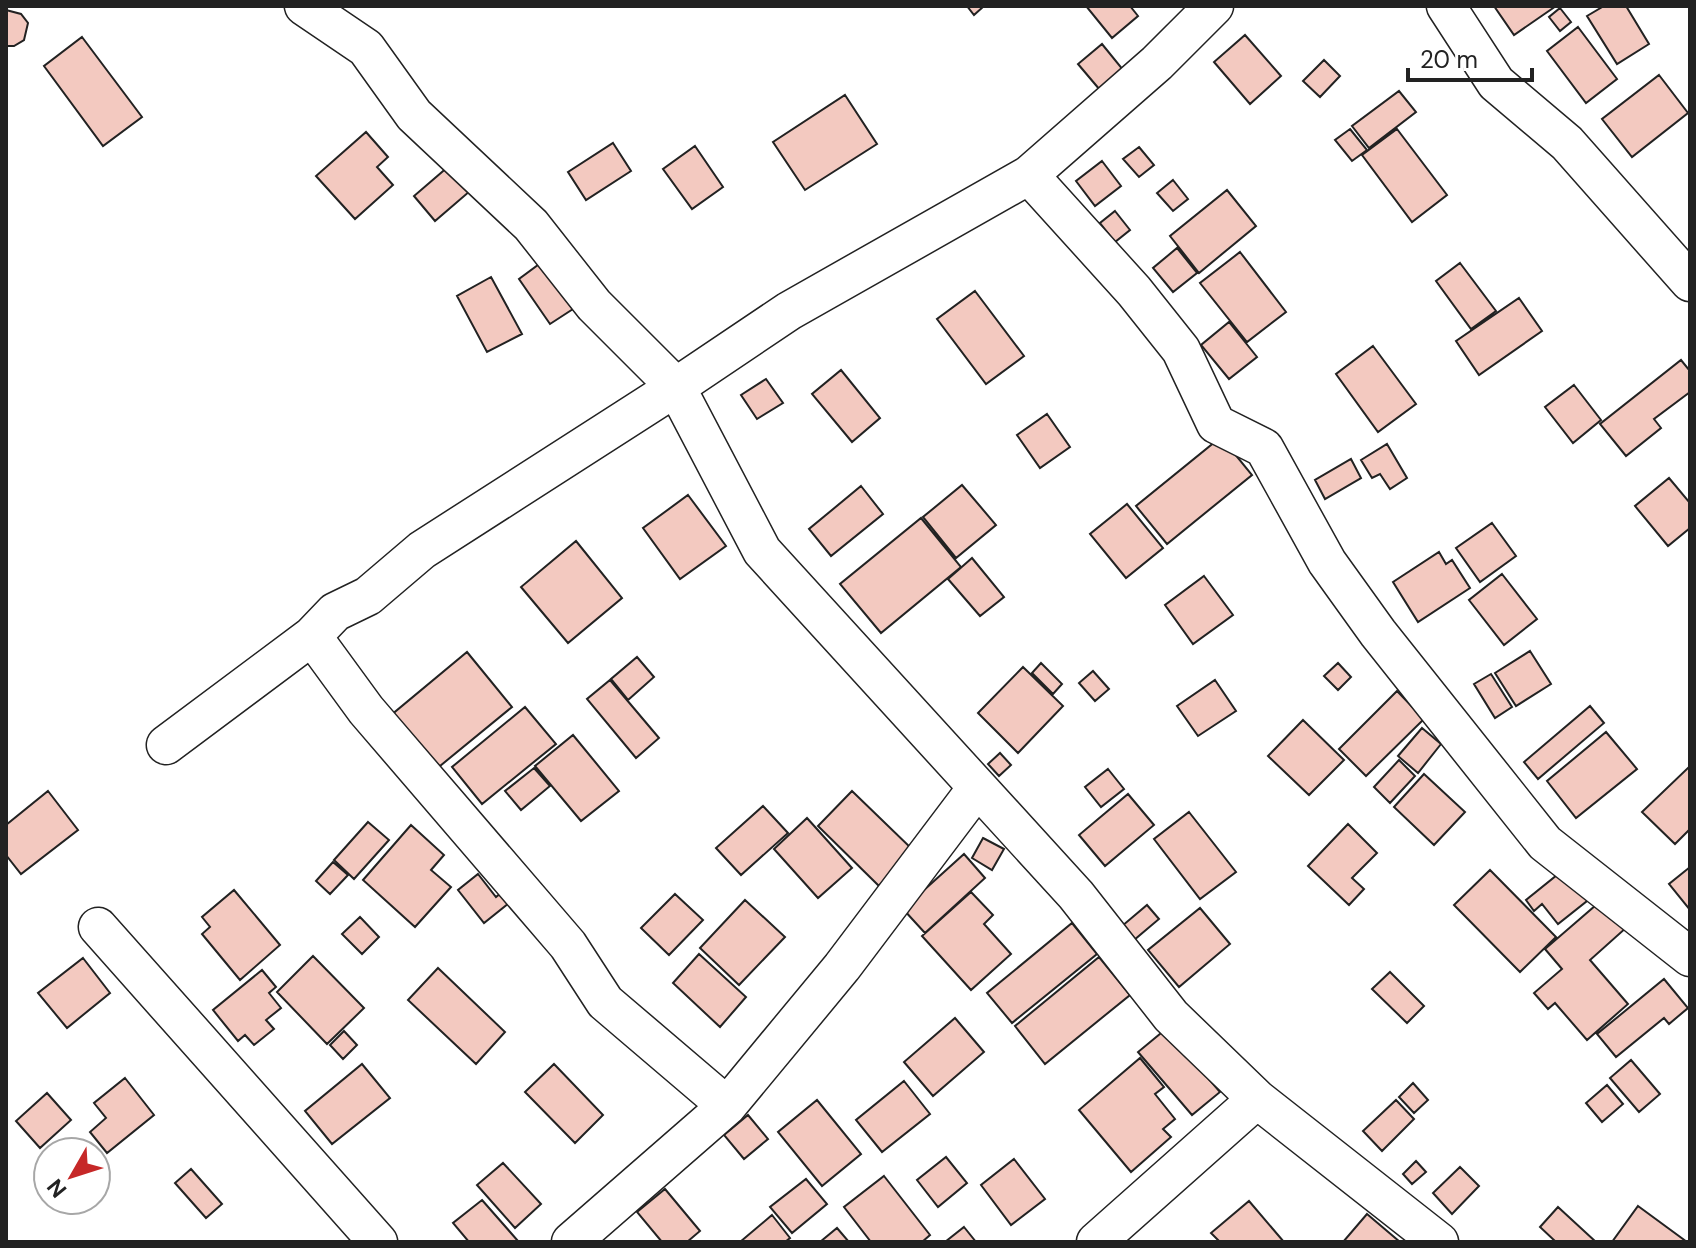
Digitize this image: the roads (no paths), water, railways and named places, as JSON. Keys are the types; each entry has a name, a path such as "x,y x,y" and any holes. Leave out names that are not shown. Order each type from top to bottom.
{"street":[{"path":"304,6 366,48 414,115 531,225 594,305 676,387 762,551 1076,895 1171,1016 1257,1099 1439,1242"},
{"path":"166,745 312,636 335,612 368,596 422,550 789,311 1029,175 1157,63 1214,6"},
{"path":"1446,6 1496,83 1567,143 1690,282"},
{"path":"1029,175 1134,291 1181,350 1216,424 1264,448 1327,562 1378,633 1545,843 1690,957"},
{"path":"312,636 366,710 568,945 605,1002 727,1106"},
{"path":"571,1242 727,1106 842,967 977,788"},
{"path":"98,927 378,1242"},
{"path":"1096,1242 1257,1099"}]}
